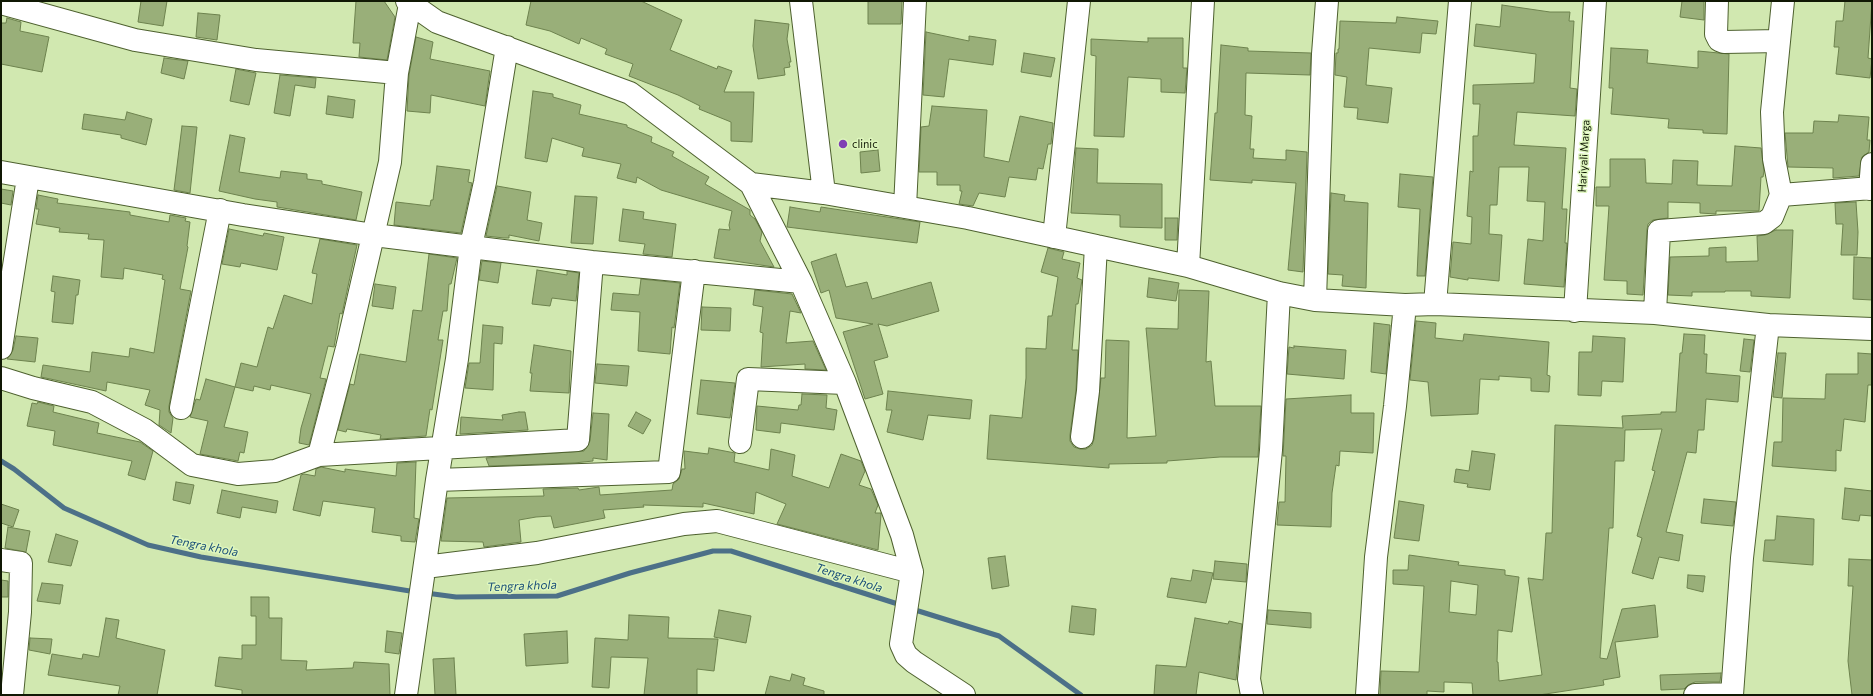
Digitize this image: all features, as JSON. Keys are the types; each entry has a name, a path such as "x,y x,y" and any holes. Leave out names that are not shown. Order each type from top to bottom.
{"street":[{"path":"801,1 824,193"},
{"path":"905,207 915,1"},
{"path":"1054,237 1079,1"},
{"path":"1188,266 1203,1"},
{"path":"1315,300 1323,54 1327,1"},
{"path":"1435,304 1460,1"},
{"name":"Hariyali Marga","path":"1575,311 1595,1"},
{"path":"1717,1 1716,34 1719,40 1724,42 1779,41"},
{"path":"1655,313 1659,231 1764,223 1772,217 1781,195 1774,159 1772,112 1784,1"},
{"path":"319,455 374,234 390,162 398,73 408,2 437,22 630,93 751,184 801,282 844,382 902,535 911,580 901,644 906,655 914,662 964,695"},
{"path":"11,4 135,40 256,60 398,73"},
{"path":"406,695 437,480 457,359 471,246 486,182 507,47"},
{"path":"1781,195 1871,188 1872,164"},
{"path":"1,172 243,215 374,234 592,262 694,270 801,282"},
{"path":"1,348 28,178"},
{"path":"751,184 824,193 905,207 1054,237 1188,266 1280,293 1315,300 1405,305 1435,304 1575,311 1655,313 1768,325 1872,329"},
{"path":"181,408 220,210"},
{"path":"1082,437 1088,391 1096,246"},
{"path":"1,378 33,388 92,402 145,430 192,465 238,474 275,471 319,455 443,446 578,440 592,262"},
{"path":"437,480 669,472 694,270"},
{"path":"1252,695 1249,679 1271,450 1280,293"},
{"path":"1368,695 1376,557 1395,406 1405,305"},
{"path":"1696,695 1732,694 1742,558 1768,325"},
{"path":"740,442 748,379 844,382"},
{"path":"425,567 537,553 684,524 717,521 911,580"},
{"path":"1,560 22,563 20,612 12,695"}],"building":[{"path":"141,1 167,1 163,26 138,22"},
{"path":"356,1 384,1 395,17 387,60 359,57 360,43 353,43"},
{"path":"531,1 641,1 682,20 670,50 717,69 718,66 732,71 724,92 754,92 752,142 731,141 731,122 699,109 700,106 678,95 629,76 633,64 605,54 607,49 581,38 579,44 550,31 526,25"},
{"path":"868,1 902,1 901,24 868,24"},
{"path":"1682,1 1704,1 1704,20 1680,17"},
{"path":"1845,1 1872,1 1868,58 1872,59 1870,78 1836,74 1839,47 1834,47 1836,21 1843,21"},
{"path":"1502,5 1550,12 1570,12 1569,21 1574,21 1570,88 1577,89 1575,116 1517,112 1514,145 1566,148 1562,209 1567,209 1565,243 1567,243 1564,287 1524,284 1528,239 1543,241 1545,202 1527,201 1529,167 1499,167 1497,205 1490,205 1489,234 1502,235 1499,281 1468,278 1468,280 1450,277 1453,242 1471,244 1472,217 1467,216 1470,171 1473,172 1473,136 1478,136 1480,104 1473,104 1473,85 1534,83 1536,54 1474,46 1476,24 1500,27"},
{"path":"198,13 220,15 217,40 196,37"},
{"path":"1397,17 1438,21 1436,34 1422,33 1420,53 1369,48 1366,85 1392,88 1388,123 1357,119 1358,108 1344,107 1347,77 1335,75 1336,53 1338,53 1339,49 1340,21 1396,23"},
{"path":"7,18 21,22 20,31 49,37 42,72 1,64 1,23 6,23"},
{"path":"755,20 789,24 787,39 791,62 789,62 790,67 784,68 785,75 758,79 753,46"},
{"path":"926,32 969,41 969,36 996,40 993,65 949,59 944,97 923,95"},
{"path":"416,37 433,42 430,59 490,71 485,106 431,95 430,113 407,111 409,75"},
{"path":"1148,38 1183,38 1183,68 1187,68 1185,93 1161,92 1161,79 1128,77 1124,137 1094,136 1096,56 1091,55 1091,39 1148,42"},
{"path":"1221,45 1248,48 1248,51 1311,53 1310,75 1246,73 1245,115 1252,116 1250,149 1254,149 1253,158 1286,160 1286,150 1307,152 1303,272 1288,270 1296,183 1252,180 1252,183 1210,180 1215,113 1217,113"},
{"path":"1611,48 1648,50 1647,63 1698,68 1698,51 1729,54 1727,134 1703,133 1703,130 1668,128 1669,119 1611,114 1613,88 1609,88"},
{"path":"1024,53 1055,58 1051,77 1021,72"},
{"path":"164,58 188,61 184,79 161,73"},
{"path":"236,69 256,73 249,105 230,101"},
{"path":"280,75 316,78 315,88 295,85 290,116 274,113"},
{"path":"533,91 553,94 553,97 581,105 579,114 627,125 627,127 652,137 651,142 674,152 672,156 709,177 705,184 750,210 750,215 755,219 762,232 760,241 774,267 714,258 719,229 730,230 729,225 732,211 661,190 637,177 636,183 617,178 621,164 582,156 584,148 552,138 547,162 525,158"},
{"path":"328,96 355,100 353,118 326,114"},
{"path":"932,106 987,110 984,157 1009,162 1020,116 1053,123 1051,144 1048,144 1043,169 1038,168 1036,180 1009,177 1005,197 979,193 973,206 959,204 962,191 960,191 960,185 937,185 937,172 919,172 921,127 929,126"},
{"path":"127,112 152,119 146,145 121,138 121,135 82,129 84,114 125,120"},
{"path":"1839,115 1869,117 1867,140 1870,140 1869,152 1862,157 1859,176 1833,178 1833,168 1788,167 1785,133 1813,133 1814,121 1838,122"},
{"path":"182,126 197,127 190,193 174,190"},
{"path":"230,135 245,138 239,172 280,178 281,171 307,174 307,179 322,181 322,184 362,192 356,220 277,207 277,202 219,191"},
{"path":"1735,146 1761,148 1764,171 1763,177 1761,177 1759,211 1716,211 1716,214 1700,213 1700,203 1668,202 1668,218 1653,220 1648,224 1643,295 1627,294 1627,281 1604,280 1609,206 1596,206 1596,187 1610,187 1610,159 1645,159 1646,183 1672,184 1673,160 1698,161 1697,185 1732,186"},
{"path":"1076,148 1098,149 1097,183 1162,184 1162,228 1120,227 1120,215 1071,213"},
{"path":"878,150 880,171 861,173 860,152"},
{"path":"437,166 470,170 468,182 472,183 461,233 394,225 396,202 430,206 431,200 433,200"},
{"path":"1400,174 1433,177 1425,276 1417,276 1420,209 1398,207"},
{"path":"497,186 531,192 527,220 542,223 539,241 509,235 509,238 486,236"},
{"path":"1,189 13,191 11,205 1,203"},
{"path":"1331,193 1345,195 1344,201 1368,203 1366,288 1342,286 1343,275 1328,274"},
{"path":"38,195 58,199 57,203 130,212 130,215 169,222 170,215 186,218 185,221 190,222 188,247 180,289 191,291 169,406 169,412 173,418 171,433 159,425 160,410 145,405 150,390 107,382 106,391 41,377 43,365 90,372 92,352 129,357 130,348 154,353 165,280 162,279 163,275 124,268 123,279 101,277 104,240 88,239 89,234 59,232 60,228 36,224 39,209 36,209"},
{"path":"575,196 597,197 593,244 571,243"},
{"path":"1856,202 1858,232 1857,255 1841,255 1843,224 1836,224 1835,203"},
{"path":"790,207 820,212 821,207 920,222 917,243 787,227"},
{"path":"623,209 644,212 643,219 676,224 672,257 643,254 645,244 619,241"},
{"path":"1165,218 1178,218 1177,240 1165,240"},
{"path":"229,229 263,236 264,233 284,237 277,270 241,263 240,267 222,264"},
{"path":"1776,230 1793,230 1790,298 1751,296 1751,291 1692,292 1692,296 1668,295 1670,257 1709,256 1709,248 1726,247 1726,262 1758,261 1757,236 1765,235"},
{"path":"320,239 357,245 342,314 340,313 334,347 328,346 320,378 326,379 309,445 299,443 301,428 311,394 271,385 270,390 254,386 253,391 235,387 241,363 257,367 268,327 273,329 284,295 312,304 317,274 312,273"},
{"path":"1048,248 1064,252 1062,259 1080,263 1077,278 1082,280 1078,304 1076,304 1072,350 1078,350 1076,390 1070,435 1070,441 1074,447 1086,449 1092,445 1094,439 1101,378 1105,378 1106,340 1129,341 1127,438 1156,436 1146,328 1178,329 1179,290 1209,291 1206,362 1211,361 1215,406 1261,406 1258,457 1220,457 1167,461 1167,463 1109,464 1109,468 987,459 990,415 1022,418 1026,378 1026,348 1046,349 1048,316 1052,316 1058,277 1041,272"},
{"path":"429,254 457,258 451,284 449,284 447,311 443,311 438,340 443,340 432,410 430,409 426,436 380,439 381,435 347,429 346,432 338,430 350,384 354,385 360,354 406,362 413,310 422,311"},
{"path":"836,254 846,287 867,282 872,299 931,282 939,311 887,326 878,324 888,357 874,361 883,394 865,399 843,332 873,324 836,318 829,290 821,293 811,262"},
{"path":"1854,257 1872,258 1872,300 1853,299"},
{"path":"482,261 501,263 498,283 479,280"},
{"path":"537,270 567,275 567,271 579,273 576,301 552,298 550,306 532,304"},
{"path":"53,276 80,280 78,295 76,295 73,324 52,322 55,292 51,291"},
{"path":"1149,278 1179,283 1176,301 1147,297"},
{"path":"641,279 680,283 674,328 672,327 670,354 638,351 640,312 611,310 613,293 639,295"},
{"path":"375,284 396,287 393,309 372,306"},
{"path":"755,290 792,294 801,313 790,311 786,343 813,341 826,370 805,369 805,364 761,367 763,333 760,332 763,307 753,305"},
{"path":"702,307 731,308 730,331 701,330"},
{"path":"1416,321 1436,323 1435,338 1463,341 1464,334 1549,342 1547,375 1550,376 1549,392 1531,391 1531,378 1499,376 1499,380 1480,379 1478,414 1431,416 1428,382 1410,380"},
{"path":"1374,323 1390,325 1386,374 1371,372"},
{"path":"483,325 503,327 502,344 494,343 493,390 465,388 469,363 480,363"},
{"path":"1684,334 1705,335 1704,354 1707,354 1706,373 1740,376 1738,402 1706,399 1704,430 1698,430 1696,453 1687,452 1666,532 1683,535 1679,561 1659,557 1653,579 1632,573 1642,538 1637,536 1655,471 1652,470 1662,429 1625,430 1624,461 1615,461 1613,528 1609,528 1600,658 1607,659 1622,609 1655,605 1658,637 1615,642 1620,677 1603,680 1604,685 1539,695 1473,695 1472,683 1444,682 1444,692 1427,691 1427,695 1380,695 1381,671 1419,672 1424,586 1393,584 1393,570 1408,570 1409,555 1459,562 1458,565 1505,570 1505,575 1519,577 1512,632 1498,630 1497,662 1499,681 1542,675 1528,578 1543,580 1546,533 1552,533 1555,425 1623,428 1622,416 1676,412 1680,353 1682,353","holes":["1451,581 1478,585 1476,615 1449,612"]},
{"path":"16,336 38,338 35,362 7,359 13,350"},
{"path":"1593,336 1625,338 1623,382 1602,381 1601,396 1578,395 1579,352 1592,352"},
{"path":"1744,339 1754,340 1750,372 1740,371"},
{"path":"534,345 571,351 569,393 530,391 532,373 530,373"},
{"path":"1294,346 1346,350 1344,379 1287,374 1289,347 1294,348"},
{"path":"1778,353 1786,353 1782,398 1773,397"},
{"path":"1858,353 1872,354 1872,385 1868,385 1865,422 1844,419 1841,451 1836,450 1836,471 1772,466 1774,442 1782,442 1783,398 1825,399 1826,374 1858,374"},
{"path":"597,364 629,366 627,386 595,383"},
{"path":"206,379 235,387 224,427 248,432 244,453 240,452 238,461 200,454 208,421 190,417 196,399 200,400"},
{"path":"701,380 735,383 730,418 697,414"},
{"path":"888,391 972,400 970,419 928,415 923,440 887,432 892,410 886,410"},
{"path":"802,394 827,395 826,408 837,410 834,430 781,423 780,433 756,430 757,406 798,410 799,405 801,405"},
{"path":"1351,395 1351,413 1374,413 1373,453 1340,451 1339,466 1336,465 1332,493 1331,527 1277,525 1279,502 1285,502 1286,456 1283,456 1286,399"},
{"path":"38,402 54,406 53,412 99,423 97,433 140,442 153,451 145,480 128,475 132,461 53,445 55,431 27,426 32,403 37,404"},
{"path":"525,412 528,430 460,434 461,417 503,420 502,415"},
{"path":"636,412 651,420 643,434 628,426"},
{"path":"593,413 609,414 607,460 593,458 593,461 574,463 489,466 486,458 584,451 590,441"},
{"path":"709,448 735,453 734,462 769,470 771,449 795,455 792,476 829,488 841,454 861,461 865,471 859,485 871,489 878,505 875,513 881,513 878,550 777,524 786,504 756,492 754,514 703,503 703,507 643,505 644,507 603,510 605,518 554,528 551,516 519,520 521,542 484,547 483,542 441,541 447,498 544,496 543,489 578,488 579,490 599,487 600,495 672,490 673,484 679,479 682,469 685,469 684,451 708,454"},
{"path":"1472,451 1495,454 1490,490 1467,487 1468,484 1454,482 1456,469 1469,471"},
{"path":"416,462 414,518 419,519 415,542 401,541 401,536 372,532 375,508 323,501 320,516 293,510 301,475 304,474 315,476 316,469 321,467 345,472 345,469 396,476 397,463"},
{"path":"176,482 194,485 190,504 173,500"},
{"path":"1845,488 1872,491 1872,516 1860,515 1859,521 1842,519"},
{"path":"222,490 278,501 276,513 242,507 240,518 217,513"},
{"path":"1704,499 1736,502 1733,526 1701,523"},
{"path":"1399,501 1424,505 1419,541 1394,538"},
{"path":"1,504 19,510 13,527 1,523"},
{"path":"1777,516 1814,519 1813,565 1763,561 1765,540 1775,540"},
{"path":"8,527 30,531 26,552 5,548"},
{"path":"56,534 78,541 71,566 48,562"},
{"path":"1005,556 1009,586 992,589 988,558"},
{"path":"1849,559 1872,560 1872,695 1852,695 1848,661 1853,586 1848,586"},
{"path":"1215,561 1247,564 1246,582 1213,579"},
{"path":"1193,570 1213,573 1206,603 1167,597 1171,578 1191,581"},
{"path":"1688,575 1705,576 1703,592 1687,588"},
{"path":"1,580 8,581 8,597 1,597"},
{"path":"42,583 63,585 60,604 37,601"},
{"path":"251,597 269,597 269,618 282,618 281,660 307,661 306,670 353,668 354,662 389,664 390,695 242,695 242,690 215,686 219,657 242,659 242,645 256,645 256,616 251,616"},
{"path":"1072,606 1096,609 1094,635 1069,632"},
{"path":"719,610 751,616 746,643 714,637"},
{"path":"1268,610 1311,613 1311,628 1267,624"},
{"path":"629,615 669,617 668,638 718,639 714,671 697,669 697,695 644,695 648,658 611,657 609,688 592,687 595,638 628,640"},
{"path":"106,618 119,620 116,638 165,650 157,695 118,695 120,686 48,675 52,654 82,659 83,654 99,657"},
{"path":"1195,618 1228,624 1229,621 1242,624 1236,680 1199,672 1196,695 1154,695 1156,665 1186,667"},
{"path":"387,631 402,633 399,654 385,652"},
{"path":"567,631 568,663 526,666 524,634"},
{"path":"30,638 52,639 50,654 29,650"},
{"path":"454,658 456,695 435,695 433,659"},
{"path":"1721,673 1720,682 1695,682 1688,685 1684,689 1661,690 1660,675"},
{"path":"792,674 805,678 803,685 824,691 824,695 765,695 770,676 790,681"}],"waterway":[{"name":"Tengra khola","path":"1,461 14,469 64,508 148,545 201,557 416,592"},
{"name":"Tengra khola","path":"426,593 456,597 557,596 630,573 713,551 731,551 901,605"},
{"name":"Tengra khola","path":"912,609 999,636 1081,695"}],"place":[{"name":"clinic","path":"843,144"}]}
